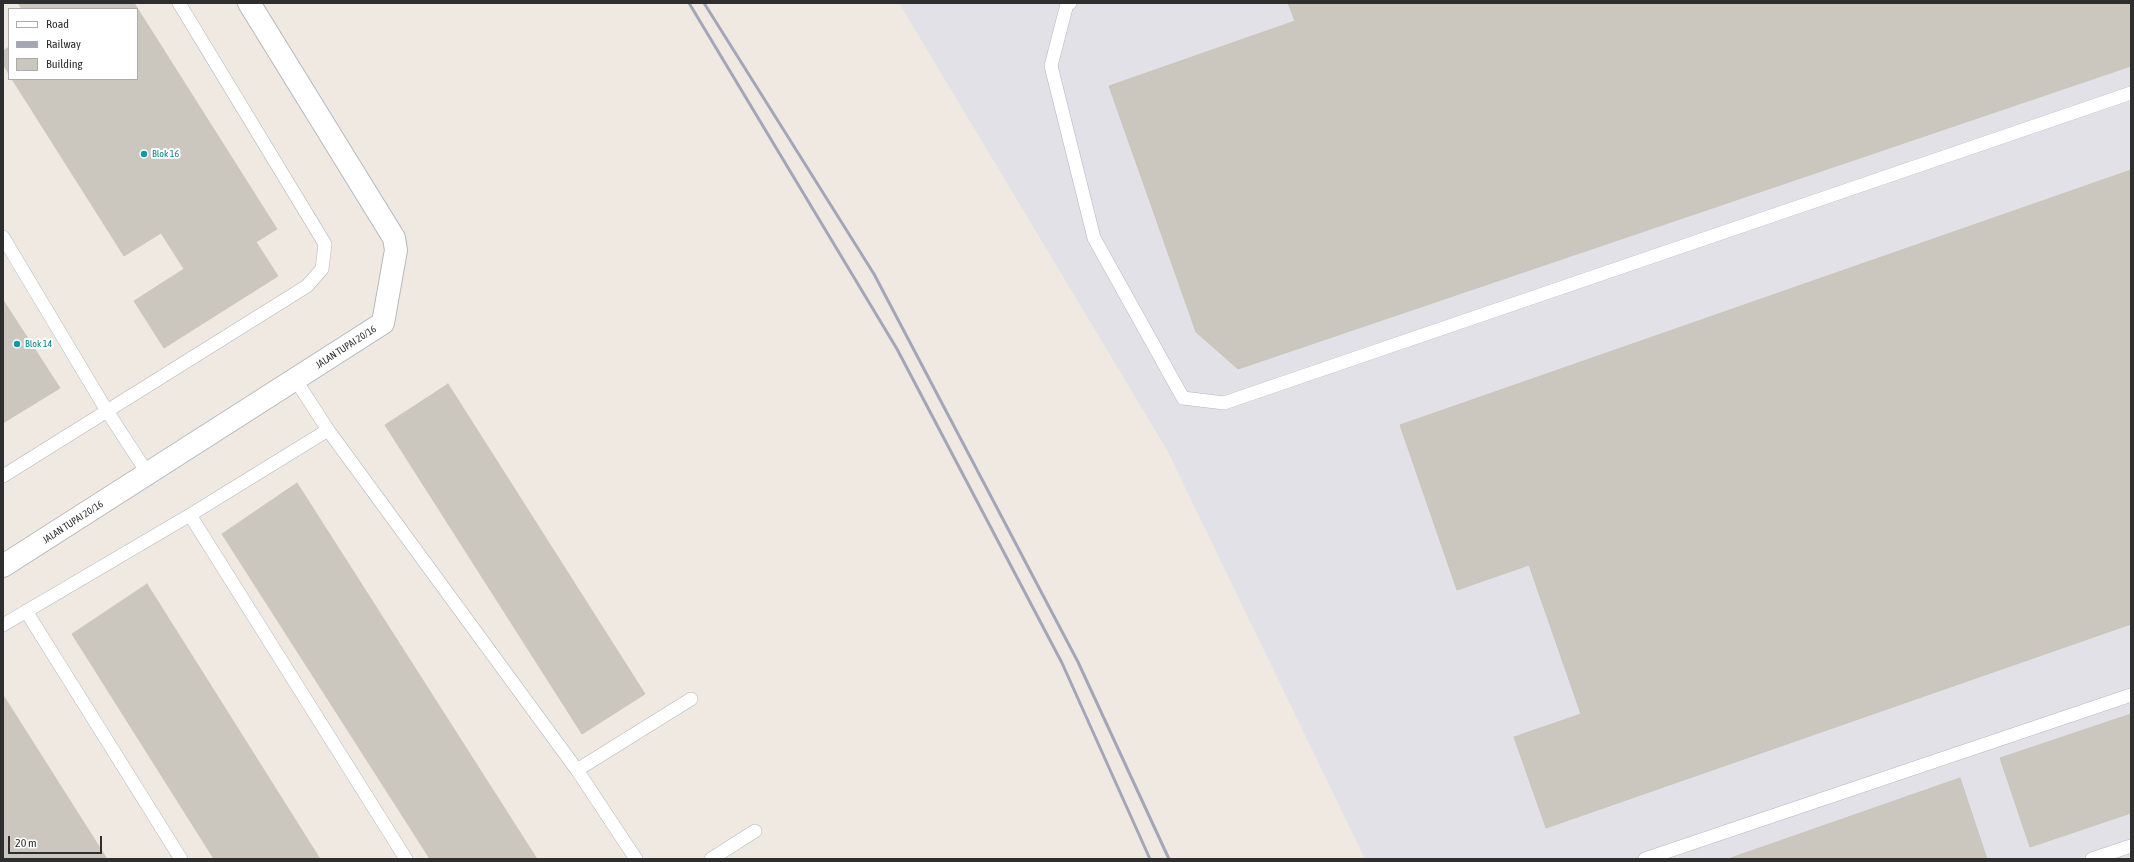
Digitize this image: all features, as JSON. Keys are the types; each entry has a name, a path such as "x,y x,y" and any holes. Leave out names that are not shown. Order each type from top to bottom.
{"street":[{"name":"JALAN TUPAI 20/16","path":"3,566 383,323 396,250 394,238 249,3"}],"lane":[{"path":"3,476 308,286 322,269 325,244 179,3"},
{"path":"1070,3 1066,4 1051,66 1094,238 1183,398 1224,403 2131,93"},
{"path":"3,237 107,411 148,474"},
{"path":"295,379 328,430 578,770 636,859"},
{"path":"3,625 190,515 328,430"},
{"path":"190,515 406,859"},
{"path":"26,611 181,859"},
{"path":"1645,859 2131,695"},
{"path":"578,770 691,699"},
{"path":"711,859 755,831"},
{"path":"2092,859 2131,846"}],"shaded area":[{"path":"899,3 2131,3 2131,859 1365,859 1167,450"}],"building":[{"name":"Blok 16","path":"18,3 134,3 137,8 21,8"},
{"path":"1288,3 2131,3 2131,66 1238,369 1196,332 1109,86 1295,21"},
{"name":"Blok 16","path":"138,9 277,229 256,242 278,276 164,348 134,301 184,269 161,233 124,256 13,80 138,80"},
{"path":"8,48 8,72 3,64 3,51"},
{"path":"2131,170 2131,624 1546,828 1514,737 1581,714 1529,565 1457,590 1400,425"},
{"name":"Blok 14","path":"3,300 60,388 3,423"},
{"path":"448,384 645,694 582,734 385,425"},
{"path":"297,483 537,859 430,859 222,534"},
{"path":"147,584 320,859 214,859 72,634"},
{"path":"3,695 107,859 3,859"},
{"path":"2131,714 2131,813 2030,847 2000,758"},
{"path":"1960,778 1987,859 1728,859"}],"railway":[{"path":"689,3 897,349 1062,663 1150,859"},
{"path":"704,3 874,274 1078,662 1169,859"}],"place":[{"name":"Blok 16","path":"144,154"},
{"name":"Blok 14","path":"17,344"}]}
